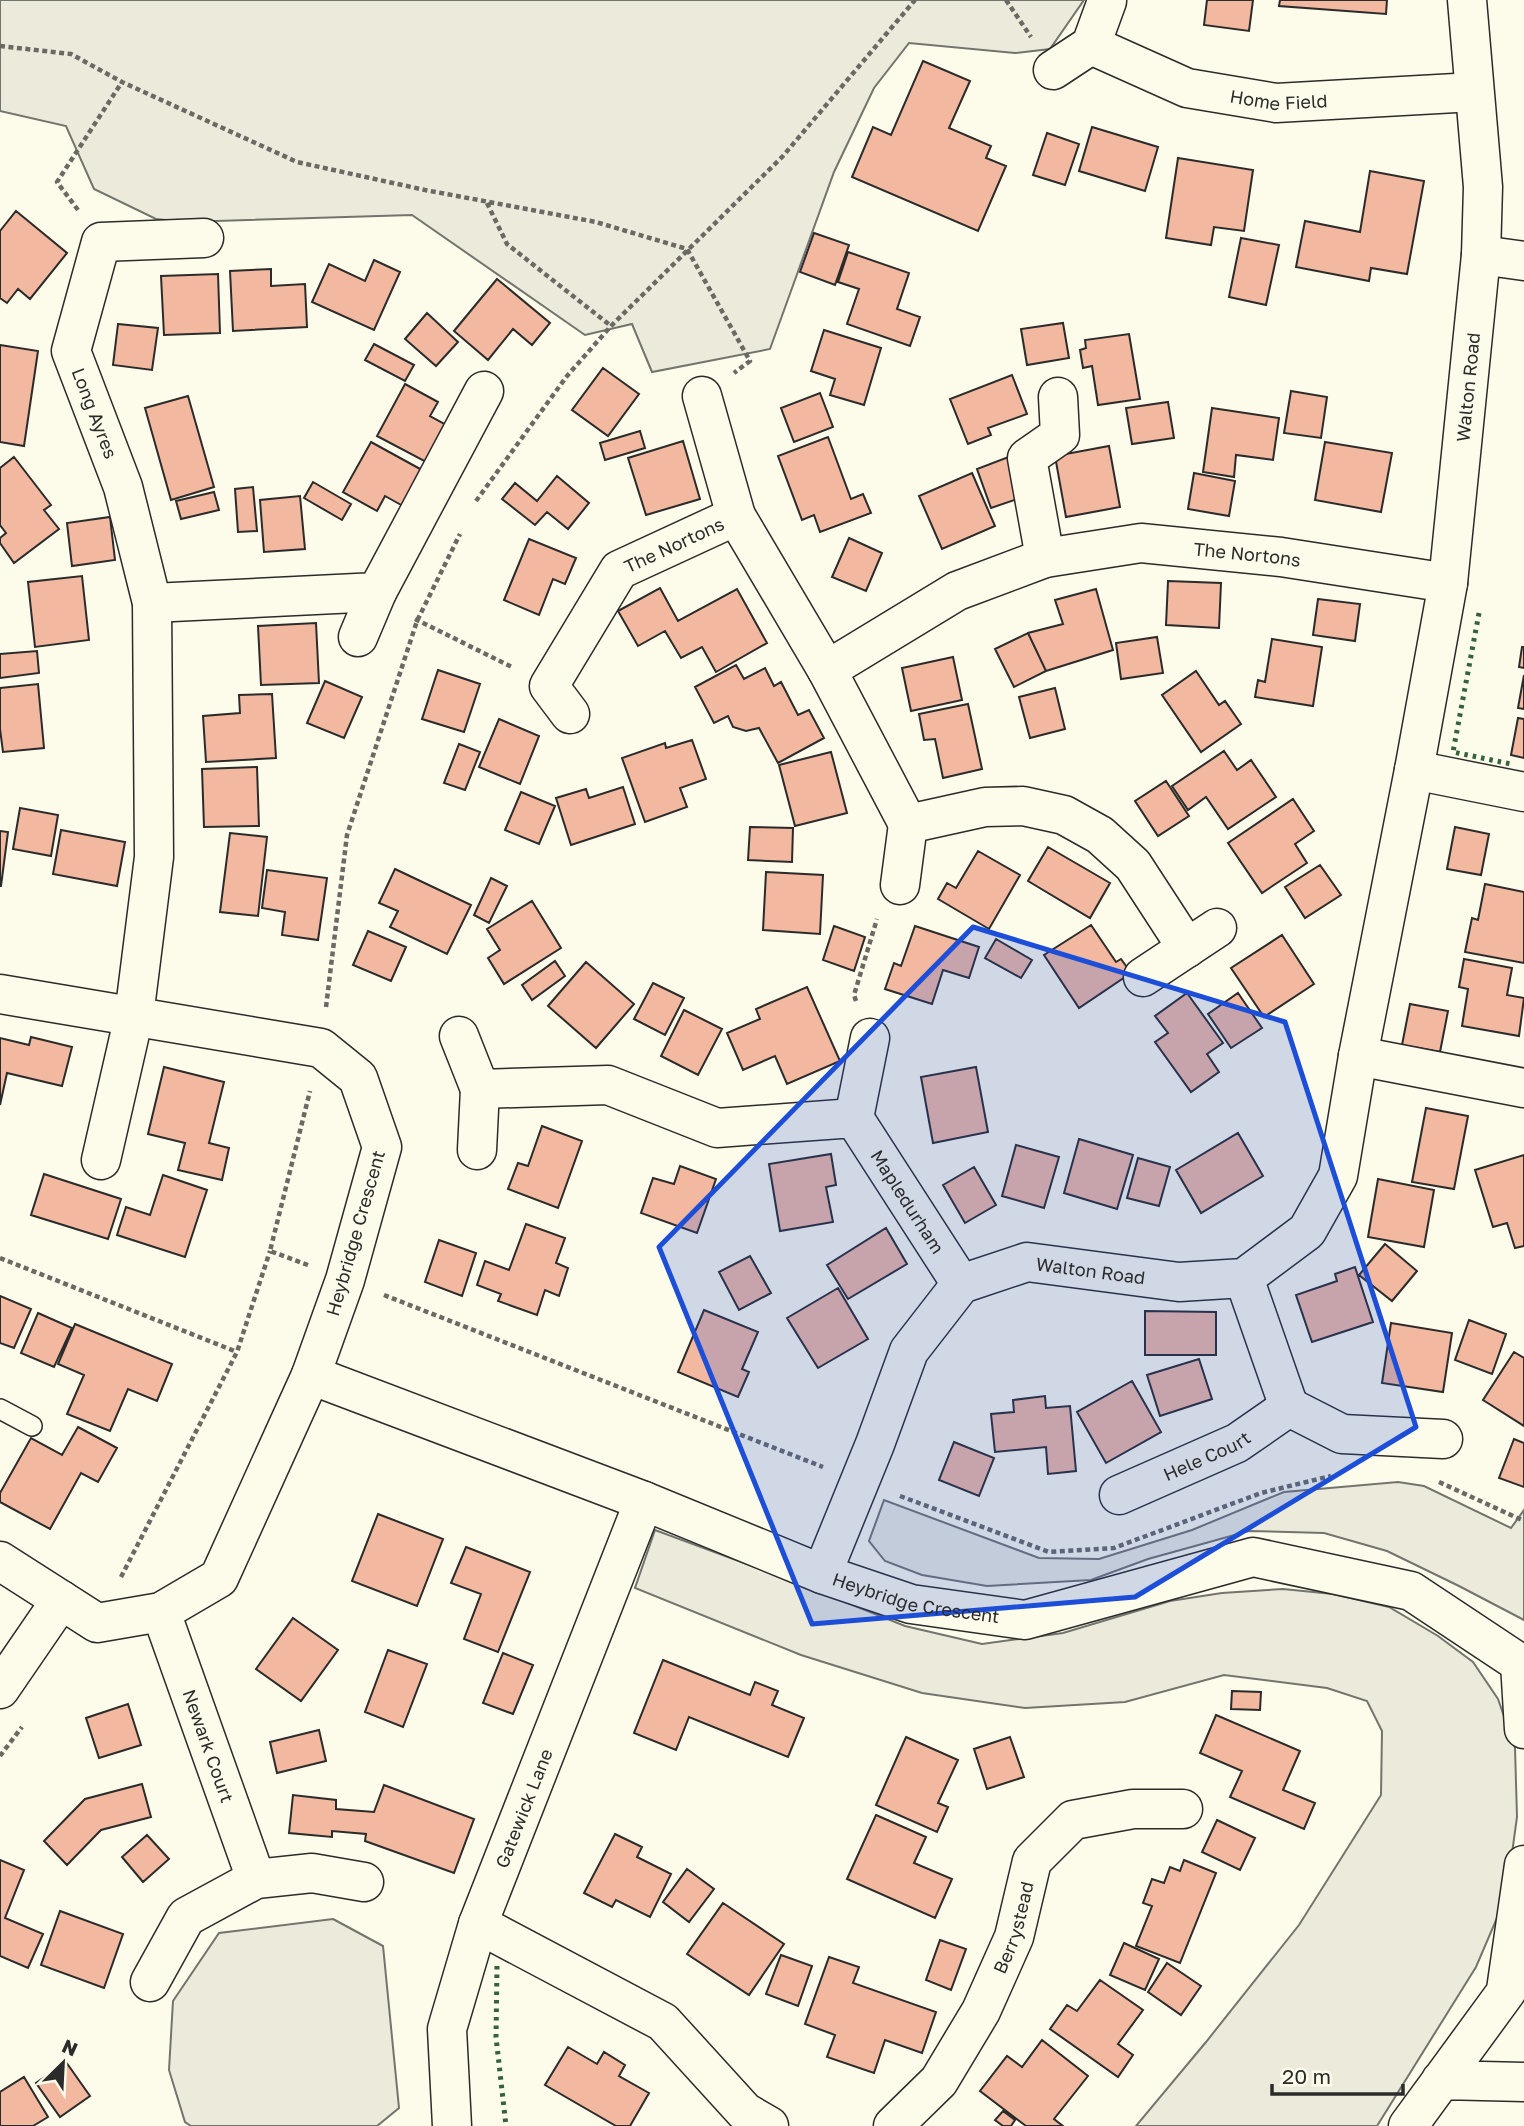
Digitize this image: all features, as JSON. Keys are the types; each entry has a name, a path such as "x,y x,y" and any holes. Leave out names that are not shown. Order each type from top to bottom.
{"street":[{"name":"Walton Road","path":"961,1284 1027,1262 1179,1282 1244,1278 1307,1231 1338,1176 1358,1056 1448,583 1481,255 1483,187 1467,0"},
{"path":"1054,70 1091,45 1107,1"},
{"name":"Home Field","path":"1091,45 1187,88 1276,103 1475,92"},
{"path":"101,242 204,238"},
{"name":"Long Ayres","path":"101,242 71,351 123,487 152,603 154,857 134,1016"},
{"path":"1481,255 1524,261"},
{"path":"358,638 377,592 484,391"},
{"name":"The Nortons","path":"702,396 736,516 827,670 908,824"},
{"path":"1045,558 1027,458 1060,435 1058,397"},
{"name":"The Nortons","path":"559,700 619,570 736,516"},
{"name":"The Nortons","path":"827,670 957,591 1045,558 1142,543 1281,557 1448,583"},
{"path":"152,603 377,592"},
{"path":"1414,771 1524,792"},
{"path":"900,885 908,824 985,807 1023,806 1064,815 1100,835 1133,865 1202,938 1143,977"},
{"name":"Heybridge Crescent","path":"0,994 321,1048 358,1078 382,1147 345,1280 311,1375 219,1578 160,1612 97,1623"},
{"path":"101,1160 134,1016"},
{"path":"459,1036 480,1089 477,1150"},
{"path":"480,1089 608,1085 716,1128 854,1118 870,1038"},
{"path":"1358,1056 1524,1088"},
{"name":"Mapledurham","path":"854,1118 961,1284"},
{"path":"1244,1278 1289,1407 1342,1434 1443,1439"},
{"path":"822,1574 909,1350 961,1284"},
{"name":"Heybridge Crescent","path":"311,1375 644,1501 822,1574 911,1604 1025,1620 1253,1557 1411,1591 1522,1665"},
{"name":"Hele Court","path":"1119,1495 1237,1443 1289,1407"},
{"name":"Gatewick Lane","path":"452,2126 447,2029 478,1924 644,1501"},
{"path":"0,1561 97,1623"},
{"path":"0,1689 61,1600"},
{"name":"Newark Court","path":"160,1612 256,1878"},
{"path":"1522,1665 1524,1729"},
{"name":"Berrystead","path":"893,2126 939,2081 981,2011 1014,1937 1032,1861 1073,1820 1133,1809 1183,1809"},
{"path":"1408,2126 1515,1977 1524,1865"},
{"path":"150,1982 186,1917 256,1878 312,1873 365,1882"},
{"path":"478,1924 663,2022 745,2112 769,2126"},
{"path":"1441,2080 1524,2082"}],"lane":[{"path":"0,1409 32,1426"}],"path":[{"path":"474,505 567,376 611,326 783,156 915,0"},
{"path":"0,46 71,54 122,82 297,162 425,190 596,222 687,249 750,361 702,396"},
{"path":"101,242 57,182 122,82"},
{"path":"487,202 508,244 611,326"},
{"path":"97,1623 237,1352 270,1251 321,1048 347,835 417,621 462,528"},
{"path":"377,592 417,621 559,700"},
{"path":"870,1038 854,995 880,909 900,885"},
{"path":"270,1251 1049,1552 1114,1548 1261,1493 1338,1474"},
{"path":"0,1258 237,1352"},
{"path":"1436,1480 1524,1521"},
{"path":"0,1756 24,1723"}],"highlighted area":[{"path":"973,927 1285,1022 1416,1427 1135,1597 812,1624 659,1247"}],"shaded area":[{"path":"0,0 1084,0 1050,49 1015,53 909,43 874,88 834,172 770,349 652,372 632,324 585,335 412,215 184,222 156,219 94,189 66,126 0,111"},
{"path":"1398,1482 1424,1486 1511,1528 1524,1510 1524,1620 1387,1551 1324,1533 1249,1531 1148,1559 1091,1580 987,1586 922,1575 885,1561 869,1541 884,1500 1039,1558 1099,1559 1192,1530 1284,1492"},
{"path":"655,1530 905,1626 982,1644 1063,1633 1170,1601 1222,1593 1283,1589 1333,1594 1389,1607 1438,1636 1473,1662 1498,1699 1515,1748 1517,1817 1506,1897 1476,1967 1377,2126 1136,2126 1299,1925 1381,1795 1382,1731 1367,1701 1327,1688 1224,1675 1125,1702 1025,1708 922,1693 801,1655 635,1588"},
{"path":"333,1919 383,1946 399,2108 377,2126 191,2126 185,2122 169,2070 173,2001 219,1933"}],"building":[{"path":"1207,0 1253,0 1249,31 1204,25"},
{"path":"1280,0 1387,0 1386,14 1279,6"},
{"path":"923,61 970,81 949,128 991,146 986,158 1006,166 978,231 852,177 873,127 891,135"},
{"path":"1092,127 1158,147 1145,191 1079,171"},
{"path":"1047,133 1079,144 1065,185 1033,175"},
{"path":"1178,158 1253,170 1244,231 1214,227 1211,245 1166,238"},
{"path":"1370,171 1424,181 1407,274 1371,268 1369,281 1296,267 1305,221 1360,232"},
{"path":"16,211 67,253 30,299 18,289 7,303 0,298 0,231"},
{"path":"814,233 849,245 835,285 800,272"},
{"path":"1241,238 1279,245 1266,305 1229,297"},
{"path":"848,252 909,273 897,309 920,317 910,346 847,324 859,289 838,282"},
{"path":"374,260 400,272 374,330 312,302 329,264 365,281"},
{"path":"271,269 271,286 305,284 307,327 233,331 230,271"},
{"path":"218,274 220,333 164,335 161,276"},
{"path":"497,279 550,323 532,345 513,329 488,360 454,331"},
{"path":"427,313 458,342 436,366 405,339"},
{"path":"1063,323 1069,358 1027,365 1021,329"},
{"path":"118,324 158,328 152,370 113,365"},
{"path":"824,330 881,348 864,405 830,395 835,379 811,371"},
{"path":"1129,334 1140,399 1098,405 1092,366 1083,368 1080,350 1086,348 1085,340"},
{"path":"374,344 414,365 405,381 365,360"},
{"path":"0,345 38,351 24,446 0,442"},
{"path":"603,368 639,394 608,436 572,410"},
{"path":"1012,375 1027,414 988,428 991,435 968,444 950,399"},
{"path":"405,384 438,402 430,416 448,426 428,463 377,436"},
{"path":"1291,391 1327,397 1321,438 1284,433"},
{"path":"820,393 833,427 794,442 781,408"},
{"path":"188,396 214,487 171,500 145,408"},
{"path":"1168,402 1174,438 1132,444 1126,408"},
{"path":"1212,408 1279,418 1273,460 1236,455 1234,477 1203,472"},
{"path":"640,431 645,448 605,460 600,443"},
{"path":"828,437 851,499 863,494 871,513 820,532 814,515 802,520 778,456"},
{"path":"683,441 700,499 646,515 628,458"},
{"path":"371,442 422,470 403,506 385,496 377,511 343,492"},
{"path":"1325,442 1392,453 1381,512 1315,500"},
{"path":"1109,446 1120,507 1066,517 1055,456"},
{"path":"1011,456 1026,496 991,508 977,469"},
{"path":"14,457 51,505 44,510 59,529 14,563 0,543 0,538 6,533 0,525 0,468"},
{"path":"972,473 995,526 942,549 919,496"},
{"path":"1194,473 1235,481 1229,516 1188,509"},
{"path":"557,476 589,503 568,529 547,512 535,525 502,499 515,483 537,501"},
{"path":"313,482 351,504 342,520 304,498"},
{"path":"253,487 257,531 238,532 235,489"},
{"path":"214,492 219,510 181,519 176,501"},
{"path":"300,496 305,549 264,552 260,500"},
{"path":"110,517 115,560 72,566 67,523"},
{"path":"849,538 882,553 866,591 832,577"},
{"path":"529,539 576,558 565,584 553,579 539,615 504,600"},
{"path":"82,576 89,640 35,647 28,582"},
{"path":"1168,581 1221,583 1219,628 1166,625"},
{"path":"660,588 678,621 737,589 767,643 716,672 702,647 681,658 665,631 638,646 618,611"},
{"path":"1096,589 1113,650 1046,671 1028,633 1063,624 1055,600"},
{"path":"1318,599 1360,604 1355,641 1313,635"},
{"path":"316,623 319,683 261,685 258,626"},
{"path":"1028,633 1046,671 1014,687 995,649"},
{"path":"1157,637 1163,673 1121,679 1116,643"},
{"path":"1272,639 1322,647 1313,706 1255,697 1258,680 1265,682"},
{"path":"1524,647 1524,668 1519,667"},
{"path":"37,651 39,673 0,678 0,654"},
{"path":"953,657 962,700 911,711 902,668"},
{"path":"736,665 744,679 765,668 774,686 781,682 798,715 809,710 824,738 778,763 759,728 746,731 733,727 728,716 714,723 695,687"},
{"path":"438,670 480,684 464,732 422,719"},
{"path":"1196,671 1219,705 1225,701 1241,724 1201,752 1162,695"},
{"path":"1524,675 1524,709 1518,708"},
{"path":"325,681 362,697 344,738 307,723"},
{"path":"38,684 44,748 3,752 0,688"},
{"path":"1055,688 1065,729 1030,738 1019,697"},
{"path":"272,694 276,758 206,762 203,716 240,713 239,695"},
{"path":"968,704 982,769 943,778 935,739 924,740 919,714"},
{"path":"1518,718 1524,719 1524,758 1511,755"},
{"path":"499,719 539,736 520,784 479,767"},
{"path":"692,740 706,779 680,788 687,807 645,822 622,758 665,743 666,748"},
{"path":"459,744 480,752 465,790 444,783"},
{"path":"1224,751 1237,770 1251,760 1276,797 1228,829 1206,797 1188,810 1172,786"},
{"path":"831,752 847,813 795,826 779,765"},
{"path":"257,767 259,826 204,827 202,769"},
{"path":"1166,781 1189,816 1158,836 1135,801"},
{"path":"623,787 635,824 571,845 556,798 586,789 589,798"},
{"path":"521,792 555,806 539,844 505,830"},
{"path":"1293,799 1314,831 1295,844 1307,863 1262,893 1228,843"},
{"path":"20,808 58,815 51,856 13,849"},
{"path":"750,827 793,828 792,862 748,860"},
{"path":"1455,827 1489,834 1481,875 1447,869"},
{"path":"61,830 125,842 117,886 53,874"},
{"path":"0,831 8,832 1,886 0,886"},
{"path":"230,833 267,837 258,916 220,912"},
{"path":"1048,847 1110,883 1090,918 1028,881"},
{"path":"978,851 1020,875 989,929 938,899 947,883 956,888"},
{"path":"1320,865 1341,895 1305,918 1285,887"},
{"path":"395,869 471,905 447,954 390,927 398,911 379,903"},
{"path":"267,870 327,878 318,940 282,935 285,912 262,908"},
{"path":"766,872 823,875 820,934 763,930"},
{"path":"491,878 507,886 489,923 474,915"},
{"path":"1485,884 1524,892 1524,963 1465,952 1472,918 1478,920"},
{"path":"532,901 561,948 504,984 488,958 500,950 487,929"},
{"path":"1091,925 1116,962 1121,959 1131,973 1079,1008 1044,955"},
{"path":"834,926 865,937 854,971 823,960"},
{"path":"915,926 979,947 969,978 943,970 932,1004 885,989 894,963 901,966"},
{"path":"368,931 406,947 391,981 353,965"},
{"path":"1282,935 1314,984 1264,1017 1231,968"},
{"path":"996,939 1032,960 1021,978 985,958"},
{"path":"1464,959 1512,968 1507,995 1524,998 1519,1036 1462,1026 1468,989 1459,987"},
{"path":"555,961 565,976 532,1000 522,985"},
{"path":"586,962 634,1004 596,1048 548,1006"},
{"path":"653,983 684,998 665,1035 634,1019"},
{"path":"807,987 840,1061 787,1084 775,1056 743,1070 727,1033 760,1019 756,1009"},
{"path":"1187,993 1223,1043 1207,1054 1219,1072 1191,1092 1155,1042 1168,1033 1155,1016"},
{"path":"1238,993 1262,1028 1231,1048 1208,1014"},
{"path":"1410,1004 1448,1011 1440,1052 1402,1045"},
{"path":"684,1010 722,1029 698,1075 661,1056"},
{"path":"31,1037 72,1047 62,1086 7,1073 0,1105 0,1038 29,1045"},
{"path":"164,1067 224,1082 209,1143 229,1148 222,1180 178,1170 185,1143 148,1134"},
{"path":"976,1067 988,1132 933,1143 921,1077"},
{"path":"1426,1108 1468,1116 1454,1189 1412,1182"},
{"path":"542,1126 582,1141 558,1208 508,1189 518,1163 528,1166"},
{"path":"1238,1133 1263,1176 1201,1213 1176,1170"},
{"path":"1079,1139 1133,1155 1117,1209 1064,1193"},
{"path":"1016,1145 1059,1157 1044,1208 1002,1196"},
{"path":"831,1154 836,1185 826,1187 833,1222 780,1231 769,1164"},
{"path":"1524,1155 1524,1246 1515,1248 1507,1223 1493,1227 1475,1170"},
{"path":"1138,1158 1170,1167 1159,1206 1127,1198"},
{"path":"680,1166 716,1179 697,1233 641,1213 653,1178 674,1184"},
{"path":"974,1167 996,1205 965,1223 943,1185"},
{"path":"44,1174 121,1199 108,1239 31,1215"},
{"path":"163,1175 207,1190 185,1257 117,1235 126,1207 150,1215"},
{"path":"1378,1179 1434,1190 1424,1247 1368,1237"},
{"path":"526,1224 565,1238 556,1263 568,1268 559,1296 545,1290 537,1315 498,1301 501,1294 477,1285 485,1261 509,1270"},
{"path":"886,1228 907,1264 848,1299 827,1265"},
{"path":"439,1240 476,1253 462,1296 425,1282"},
{"path":"1385,1244 1417,1271 1392,1301 1359,1275"},
{"path":"750,1256 771,1293 739,1310 719,1272"},
{"path":"1355,1267 1373,1322 1312,1342 1296,1295 1337,1281 1335,1274"},
{"path":"838,1288 868,1339 818,1368 787,1318"},
{"path":"0,1296 31,1309 14,1348 0,1343"},
{"path":"704,1310 758,1332 742,1369 749,1372 738,1397 678,1372"},
{"path":"1145,1311 1216,1312 1216,1355 1145,1355"},
{"path":"38,1313 72,1328 54,1367 21,1353"},
{"path":"1469,1320 1506,1334 1492,1374 1455,1360"},
{"path":"1391,1323 1452,1333 1443,1392 1382,1383"},
{"path":"75,1324 172,1364 157,1401 128,1389 110,1431 67,1414 84,1375 58,1364"},
{"path":"1514,1352 1524,1358 1524,1426 1483,1400"},
{"path":"1199,1359 1212,1399 1160,1416 1147,1375"},
{"path":"1132,1381 1161,1432 1106,1463 1077,1412"},
{"path":"1045,1396 1046,1408 1070,1406 1076,1471 1048,1474 1046,1447 995,1452 991,1414 1014,1412 1013,1400"},
{"path":"78,1427 117,1448 98,1482 81,1473 50,1529 0,1502 0,1493 31,1438 62,1455"},
{"path":"1514,1439 1524,1443 1524,1487 1499,1478"},
{"path":"954,1442 994,1458 979,1496 939,1480"},
{"path":"378,1514 443,1539 417,1606 352,1581"},
{"path":"466,1547 530,1572 498,1652 464,1639 481,1594 451,1583"},
{"path":"293,1618 338,1650 301,1701 256,1669"},
{"path":"388,1650 427,1664 403,1727 365,1712"},
{"path":"503,1653 533,1665 513,1714 483,1703"},
{"path":"663,1660 750,1695 755,1682 778,1691 772,1705 804,1718 788,1757 689,1717 676,1750 634,1733"},
{"path":"1232,1691 1261,1692 1260,1710 1231,1709"},
{"path":"128,1704 141,1745 99,1758 86,1718"},
{"path":"1216,1715 1300,1751 1283,1790 1315,1803 1304,1829 1230,1797 1242,1771 1200,1753"},
{"path":"319,1730 326,1761 277,1773 270,1742"},
{"path":"906,1737 958,1760 938,1803 948,1807 937,1832 876,1805"},
{"path":"1010,1737 1024,1777 987,1789 974,1749"},
{"path":"142,1784 151,1817 101,1830 67,1865 44,1841 85,1799"},
{"path":"384,1785 474,1819 454,1873 365,1841 366,1834 332,1831 332,1837 289,1833 293,1795 336,1800 336,1809 374,1812"},
{"path":"876,1815 926,1837 914,1863 952,1879 935,1918 847,1879"},
{"path":"1217,1820 1255,1838 1240,1870 1202,1852"},
{"path":"615,1834 642,1847 637,1857 671,1874 650,1917 616,1900 612,1907 584,1893"},
{"path":"147,1835 169,1859 143,1882 122,1857"},
{"path":"0,1860 24,1870 5,1918 43,1934 28,1968 0,1956"},
{"path":"1184,1860 1216,1873 1180,1963 1136,1946 1152,1906 1143,1903 1152,1879 1164,1883 1170,1867 1180,1871"},
{"path":"687,1869 714,1889 689,1922 663,1902"},
{"path":"723,1903 784,1944 749,1995 687,1954"},
{"path":"60,1911 123,1934 104,1988 41,1965"},
{"path":"940,1940 966,1949 951,1990 926,1980"},
{"path":"1124,1943 1159,1959 1145,1990 1110,1975"},
{"path":"781,1955 812,1966 798,2006 766,1994"},
{"path":"829,1957 859,1967 853,1983 936,2012 922,2053 885,2040 874,2073 827,2057 835,2035 805,2024"},
{"path":"1167,1963 1201,1986 1181,2015 1148,1992"},
{"path":"1100,1980 1143,2010 1118,2044 1133,2055 1118,2077 1050,2029 1067,2005 1077,2011"},
{"path":"1042,2040 1088,2076 1054,2119 1063,2126 1026,2126 980,2091 1007,2056 1022,2067"},
{"path":"568,2047 597,2064 604,2052 625,2065 619,2076 649,2093 630,2126 616,2126 545,2085"},
{"path":"66,2062 90,2096 60,2117 36,2083"},
{"path":"24,2077 48,2117 33,2126 0,2126 0,2092"},
{"path":"1003,2111 1015,2120 1011,2126 1003,2126 995,2120"}],"hedge":[{"path":"1479,613 1453,752 1511,764"},
{"path":"497,1966 496,2037 506,2126"}]}
